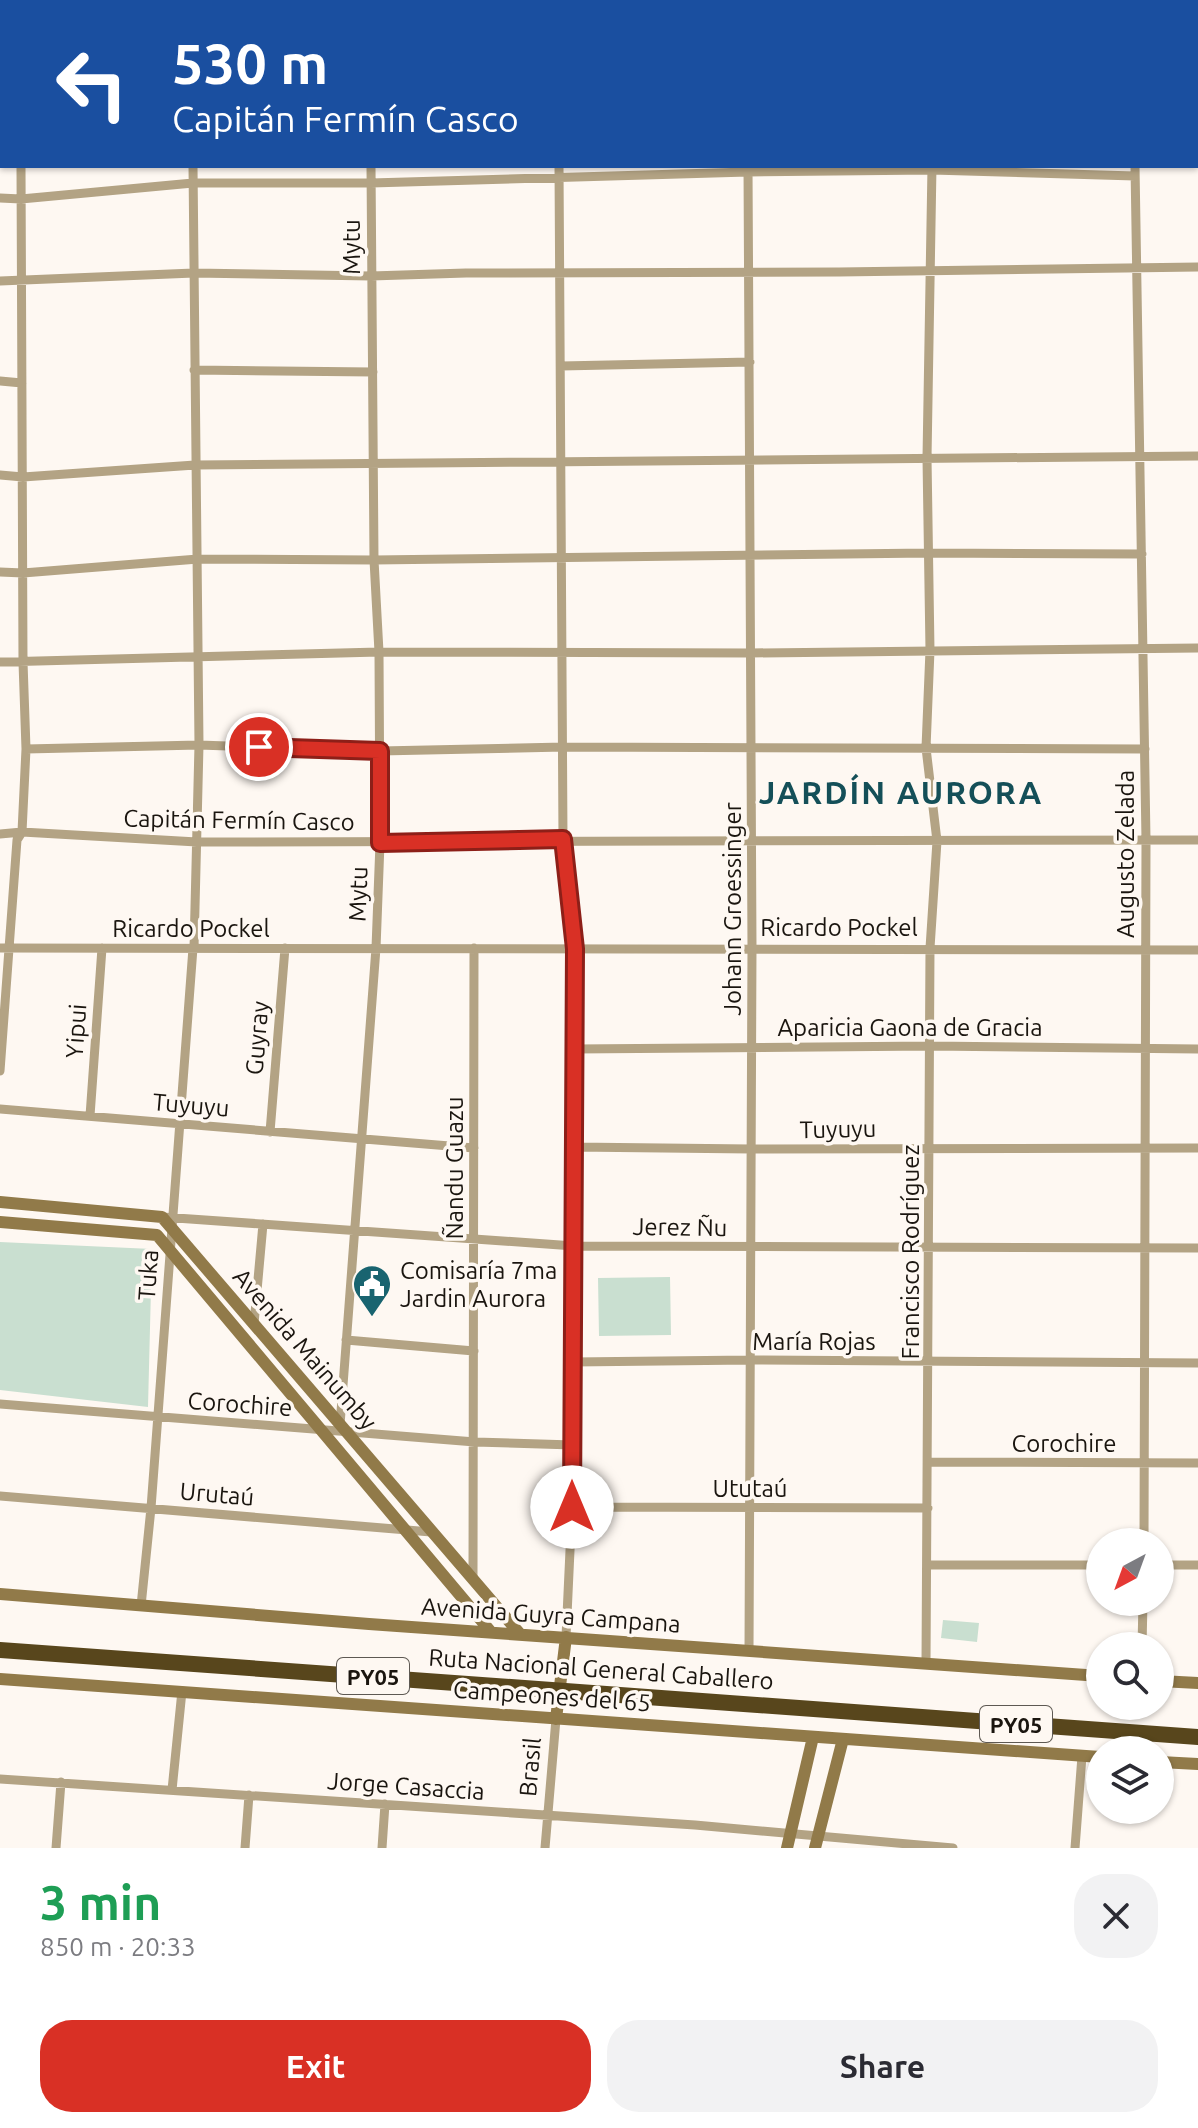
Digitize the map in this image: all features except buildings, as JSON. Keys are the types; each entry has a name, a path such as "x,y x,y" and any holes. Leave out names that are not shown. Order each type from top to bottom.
{"highway":[{"name":"Ruta Nacional General Caballero","path":"0,1650 1198,1737"}],"street":[{"path":"0,1071 5,948 17,840 22,832 26,749 21,168"},
{"name":"Tuka","path":"141,1606 170,1250 168,1221 180,1125 194,948 199,745 193,168"},
{"name":"Mytu","path":"342,1429 376,948 380,843 371,168"},
{"path":"559,168 563,839 575,949 573,1445 566,1637"},
{"name":"Francisco Rodríguez","path":"926,1663 930,948 937,841 926,748 930,650 927,458 932,168"},
{"path":"0,198 21,199 193,183 371,183 748,169 1135,171"},
{"name":"Johann Groessinger","path":"748,169 752,843 749,1651"},
{"name":"Augusto Zelada","path":"1135,171 1146,840 1144,1528"},
{"path":"0,281 194,273 371,276 1198,267"},
{"path":"561,366 750,362"},
{"path":"194,370 373,372"},
{"path":"0,381 22,383"},
{"path":"0,475 23,477 195,465 1198,456"},
{"path":"0,572 23,573 198,559 1142,554"},
{"path":"0,662 379,652 751,653 1198,648"},
{"path":"26,749 199,745 380,751 564,747 1145,749"},
{"name":"Capitán Fermín Casco","path":"0,834 22,832 197,842 380,843 563,839 752,843 1198,840"},
{"name":"Ricardo Pockel","path":"5,948 1198,950"},
{"name":"Yipui","path":"90,1116 102,948"},
{"name":"Guyray","path":"270,1132 285,948"},
{"name":"Ñandu Guazu","path":"473,1580 474,948"},
{"name":"Aparicia Gaona de Gracia","path":"575,1049 931,1046 1198,1049"},
{"name":"Tuyuyu","path":"0,1109 474,1148"},
{"name":"Tuyuyu","path":"574,1147 1198,1148"},
{"path":"0,1202 168,1221"},
{"name":"Jerez Ñu","path":"168,1221 263,1224 574,1246 1198,1248"},
{"name":"Avenida Mainumby","path":"168,1221 342,1429 520,1634"},
{"name":"Avenida Mainumby","path":"0,1222 157,1235 491,1632"},
{"path":"254,1324 263,1224"},
{"path":"346,1340 474,1351"},
{"name":"María Rojas","path":"573,1362 1198,1363"},
{"name":"Corochire","path":"0,1404 475,1442 573,1445"},
{"name":"Corochire","path":"929,1462 1198,1463"},
{"name":"Urutaú","path":"0,1496 431,1532"},
{"name":"Ututaú","path":"572,1507 928,1508"},
{"path":"928,1565 1086,1565"},
{"path":"1174,1565 1198,1565"},
{"name":"Avenida Guyra Campana","path":"0,1594 1086,1675"},
{"name":"Brasil","path":"545,1848 566,1637"},
{"name":"Campeones del 65","path":"0,1679 1086,1756"},
{"path":"1174,1682 1198,1683"},
{"path":"172,1790 182,1691"},
{"path":"787,1848 813,1737"},
{"path":"817,1842 843,1739"},
{"path":"1075,1848 1082,1756"},
{"path":"1174,1763 1198,1764"},
{"name":"Jorge Casaccia","path":"0,1779 791,1834 817,1842 953,1848"},
{"path":"56,1848 61,1782"},
{"path":"245,1848 249,1795"},
{"path":"382,1848 385,1804"}],"green space":[{"path":"0,1242 152,1249 148,1407 0,1390"},
{"path":"670,1277 671,1335 599,1336 598,1278"},
{"path":"943,1620 979,1623 977,1642 941,1638"}],"place":[{"name":"Comisaría 7ma Jardin Aurora","path":"372,1318"}],"district":[{"name":"JARDÍN AURORA","path":"901,792"}],"route":[{"path":"259,747 380,751 380,843 563,839 575,949 572,1507"}]}
